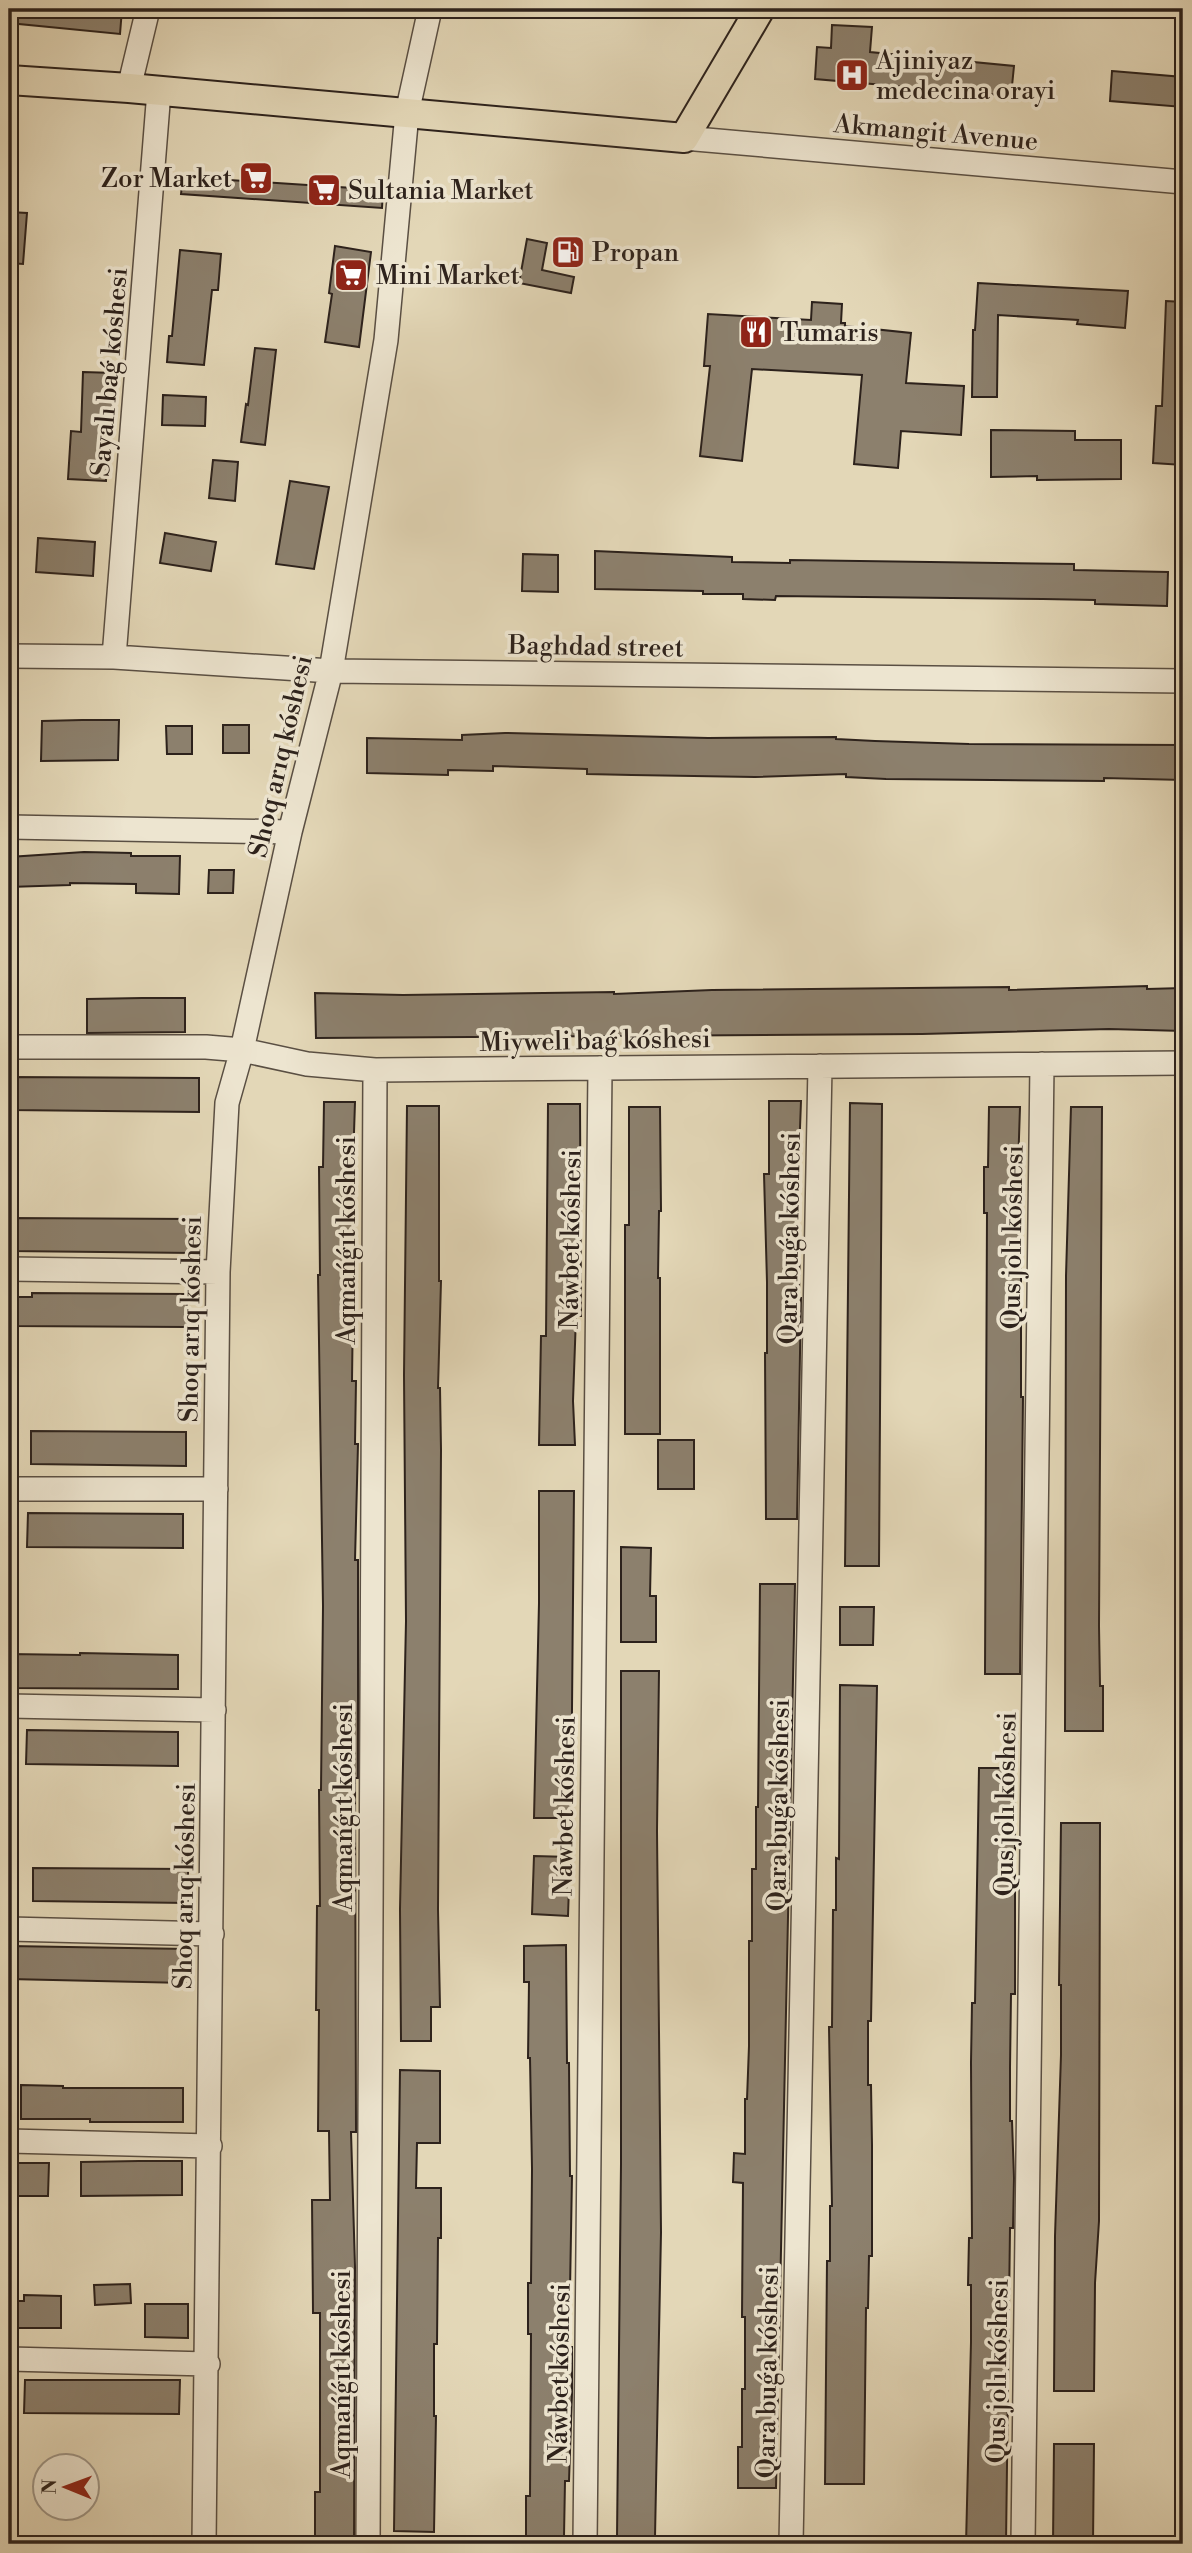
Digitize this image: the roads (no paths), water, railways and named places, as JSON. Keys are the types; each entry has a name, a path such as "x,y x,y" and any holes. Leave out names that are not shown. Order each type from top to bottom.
{"main road":[{"path":"9,80 129,88 684,138 760,9"}],"street":[{"path":"129,88 148,9"},
{"name":"Shoq arıq kóshesi","path":"204,2544 218,1272 227,1103 242,1050 290,832 331,671 386,340 407,113 430,9"},
{"name":"Sayalı baǵ kóshesi","path":"114,657 159,91"},
{"name":"Akmangit Avenue","path":"684,138 1183,182"},
{"name":"Baghdad street","path":"9,656 114,657 331,671 1183,681"},
{"path":"9,827 290,832"},
{"name":"Miyweli baǵ kóshesi","path":"9,1047 206,1047 242,1050 307,1064 375,1070 1183,1063"},
{"name":"Qus jolı kóshesi","path":"1023,2544 1042,1064"},
{"name":"Qara buǵa kóshesi","path":"791,2544 820,1066"},
{"name":"Náwbet kóshesi","path":"585,2544 600,1068"},
{"name":"Aqmańǵıt kóshesi","path":"368,2544 375,1070"},
{"path":"9,1269 218,1272"},
{"path":"9,1489 216,1489"},
{"path":"9,1706 214,1710"},
{"path":"9,1929 212,1934"},
{"path":"9,2141 210,2146"},
{"path":"9,2359 208,2364"}],"place":[{"name":"Ajiniyaz medecina orayi","path":"852,75"},
{"name":"Zor Market","path":"256,178"},
{"name":"Sultania Market","path":"324,190"},
{"name":"Propan","path":"568,252"},
{"name":"Mini Market","path":"351,275"},
{"name":"Tumaris","path":"756,332"}]}
